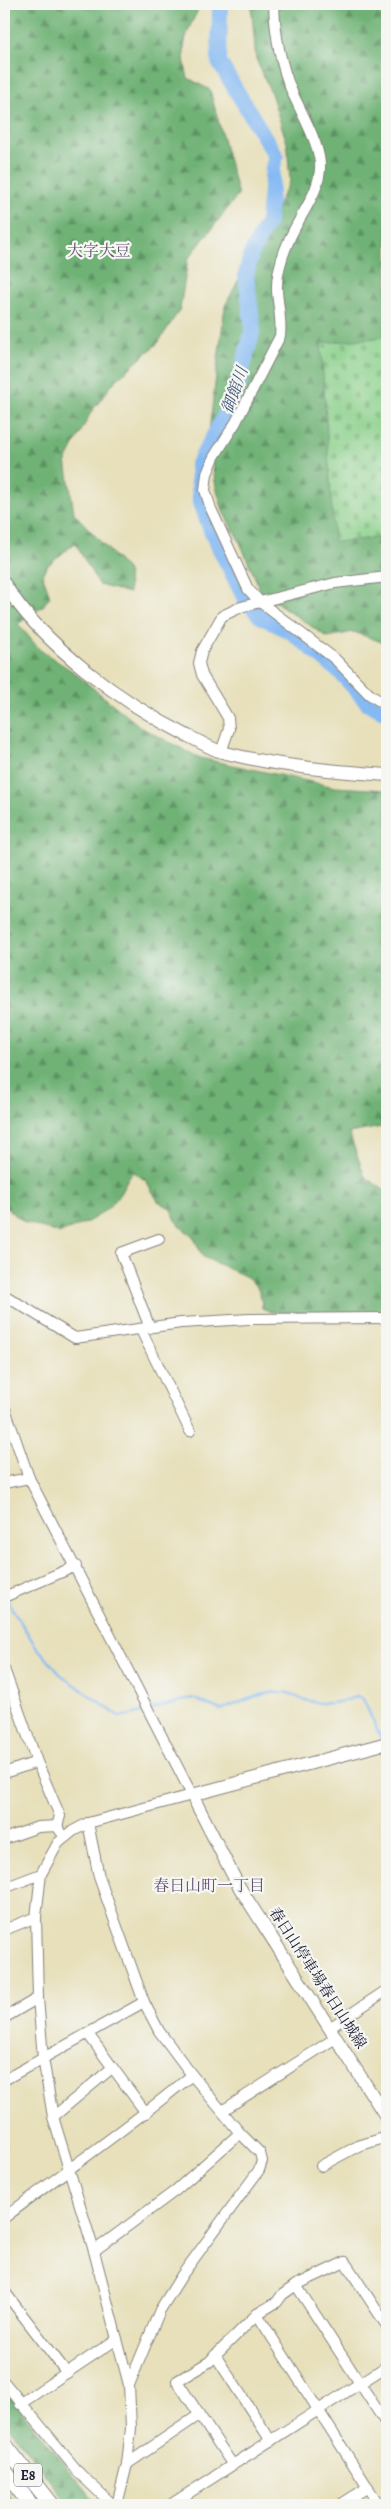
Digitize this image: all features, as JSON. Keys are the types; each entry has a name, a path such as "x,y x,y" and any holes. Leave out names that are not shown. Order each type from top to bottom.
{"highway":[{"name":"E8","path":"4,2444 52,2505"},
{"name":"E8","path":"4,2470 32,2505"}],"main road":[{"path":"4,583 22,609 58,647 95,676 163,723 221,752 283,763 387,775"},
{"path":"192,1795 387,1743"},
{"name":"春日山停車場春日山城線","path":"192,1795 238,1885 334,2032 387,2118"}],"street":[{"path":"274,4 277,51 308,125 320,163 317,182 308,205 289,239 279,268 277,290 282,323 280,336 236,422 214,457 207,474 205,490 211,509 248,589 260,602 335,659 369,694 387,706"},
{"path":"221,752 229,729 228,723 222,708 202,675 200,663 202,651 222,616 260,602 335,583 387,577"},
{"path":"159,1239 121,1253 146,1329 190,1431"},
{"path":"4,1295 74,1338 181,1323 249,1319 387,1318"},
{"path":"4,1406 29,1478 76,1566 192,1795 88,1823 64,1837 52,1851 41,1874 36,1917 38,1998 43,2058 53,2117 70,2167 94,2251 129,2385 131,2428 127,2464 115,2505 80,2474 20,2404 4,2382"},
{"path":"4,1484 29,1478"},
{"path":"4,1597 76,1566"},
{"path":"4,1668 37,1762 60,1816 57,1826 64,1837"},
{"path":"4,1773 37,1762"},
{"path":"88,1823 99,1877 144,2002 159,2031 192,2076 240,2133 260,2153 262,2161 259,2170 182,2275 160,2310 129,2385"},
{"path":"4,1839 38,1827 57,1826"},
{"path":"4,1888 41,1874"},
{"path":"4,1930 36,1917"},
{"path":"222,2111 334,2032 387,1990"},
{"path":"4,2018 38,1998"},
{"path":"4,2080 144,2002"},
{"path":"88,2034 146,2113"},
{"path":"53,2117 112,2068"},
{"path":"4,2218 70,2167 146,2113 192,2076"},
{"path":"94,2251 175,2191 240,2133"},
{"path":"321,2166 358,2146 387,2137"},
{"path":"232,2464 177,2381 209,2362 257,2314 277,2302 282,2295 296,2285 345,2262 387,2326"},
{"path":"296,2285 387,2425"},
{"path":"4,2291 67,2372"},
{"path":"257,2314 379,2505"},
{"path":"20,2404 117,2339"},
{"path":"215,2355 271,2441"},
{"path":"170,2505 387,2366"},
{"path":"127,2464 199,2415"},
{"path":"340,2505 368,2487"}],"green space":[{"path":"4,4 201,4 188,32 184,48 185,66 188,78 210,90 238,195 188,259 180,309 158,343 115,381 91,412 66,461 74,513 128,571 129,593 99,585 75,543 48,565 42,574 50,596 43,606 18,624 40,650 72,671 142,728 200,758 335,787 387,790 387,1126 349,1133 365,1177 387,1192 387,1314 271,1312 262,1308 261,1297 257,1287 247,1277 203,1257 193,1236 179,1226 170,1208 158,1201 146,1181 134,1172 115,1200 102,1213 86,1223 59,1233 24,1222 4,1206"},
{"path":"251,4 387,4 387,644 354,632 327,637 261,592 239,540 224,514 216,487 208,439 225,306 290,181 287,143 271,93 256,59"},
{"path":"387,337 387,537 334,542 321,343"},
{"path":"4,2389 97,2505 69,2505 4,2421"},
{"path":"4,2488 17,2505 4,2505"}],"waterway":[{"name":"御館川","path":"220,4 219,62 276,156 273,167 268,222 251,254 246,275 253,329 239,382 224,417 198,464 200,500 212,533 244,597 260,616 293,633 341,673 368,703 387,713"},
{"path":"6,1599 35,1645 60,1674 120,1717 147,1711"},
{"path":"152,1709 192,1698 221,1710 253,1697 280,1692 324,1703 344,1701 358,1696 363,1699 382,1740"}],"district":[{"name":"大字大豆","path":"99,250"},
{"name":"春日山町一丁目","path":"209,1885"}]}
